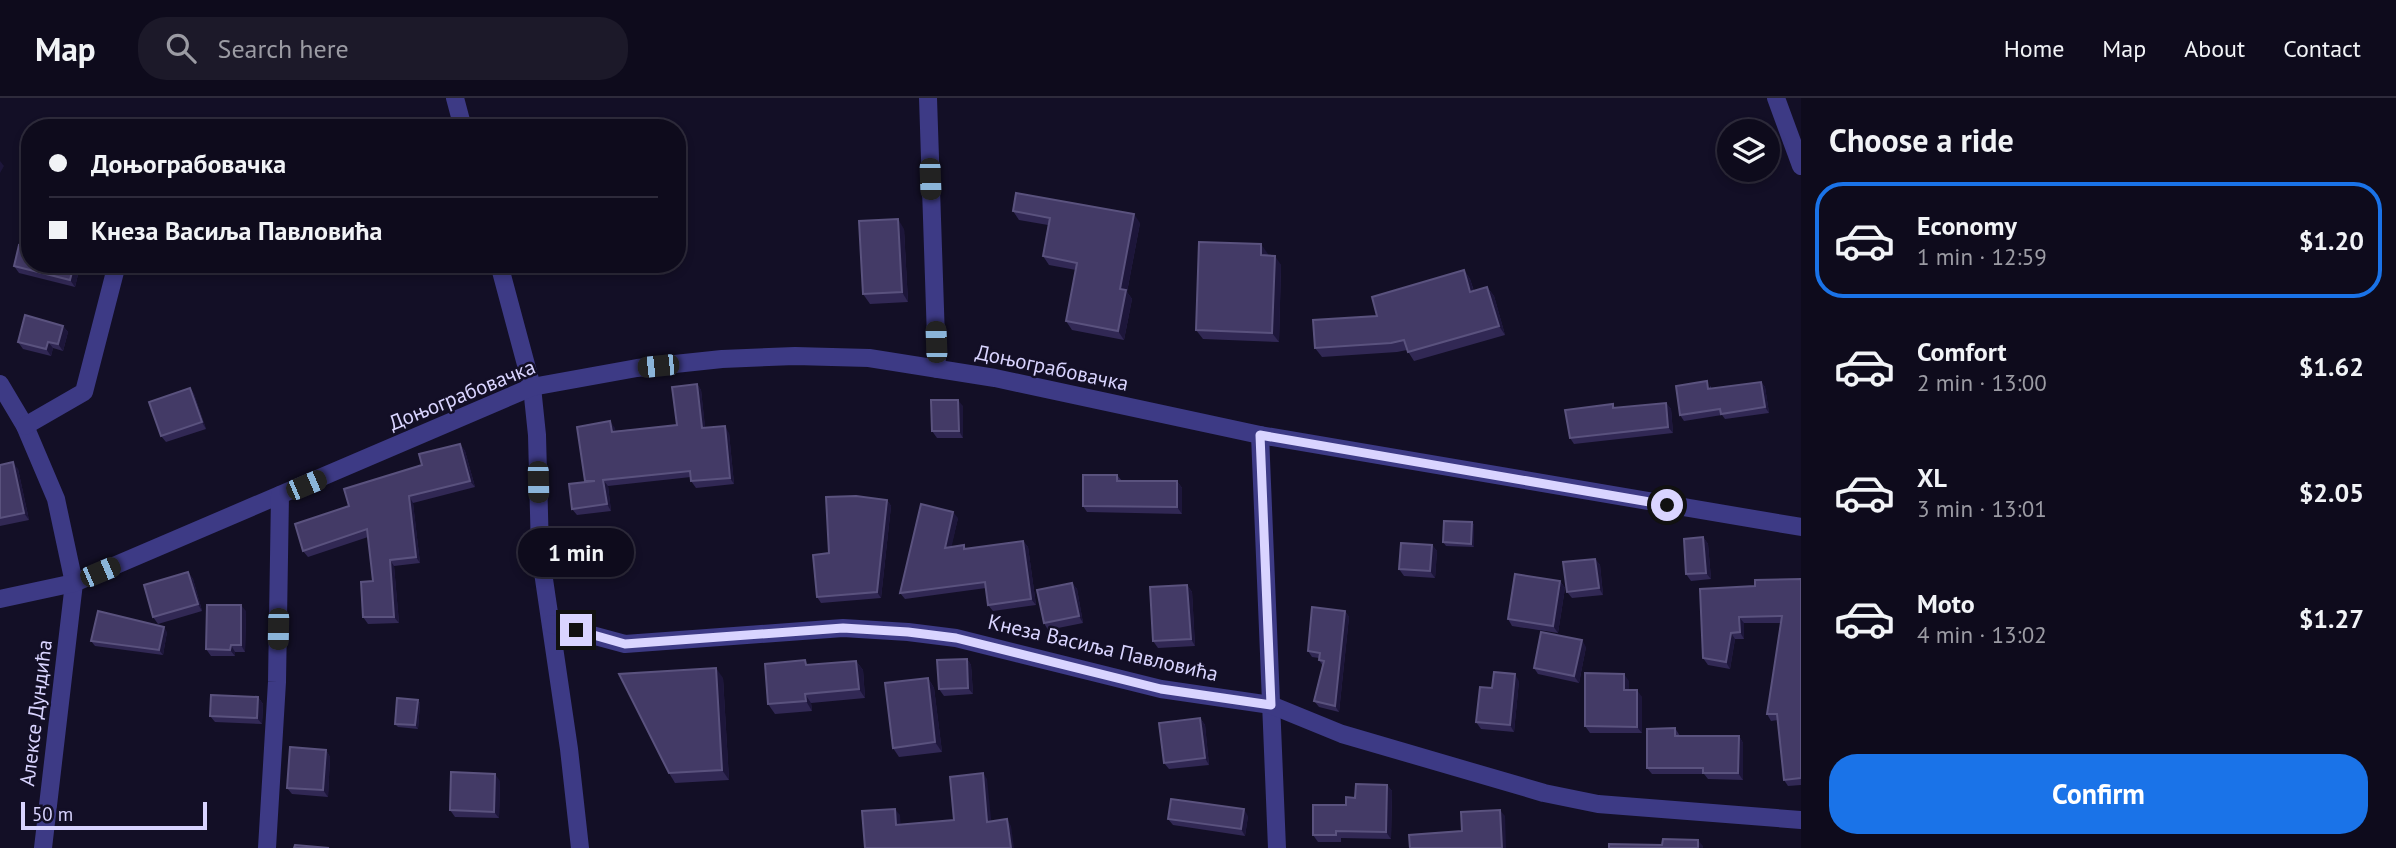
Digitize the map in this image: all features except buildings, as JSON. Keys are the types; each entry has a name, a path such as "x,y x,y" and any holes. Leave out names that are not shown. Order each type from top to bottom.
{"street":[{"path":"455,98 461,119"},
{"path":"928,98 937,369"},
{"path":"1776,98 1801,166"},
{"path":"25,426 84,392 115,273"},
{"path":"501,273 532,387 537,435 540,552 569,749 580,848"},
{"name":"Доњограбовачка","path":"0,599 75,583 532,387 637,368 783,356 869,358 995,378 1260,435 1801,527"},
{"name":"Алексе Дундића","path":"0,384 25,426 56,499 75,583 43,848"},
{"path":"1260,435 1278,848"},
{"path":"267,848 277,682 280,495"},
{"name":"Кнеза Васиља Павловића","path":"551,624 625,644 843,628 956,638 1161,689 1271,705 1342,734 1544,793 1598,804 1801,820"}],"route":[{"path":"576,630 625,644 843,628 908,632 956,638 1161,689 1271,705 1260,435 1667,505"}]}
